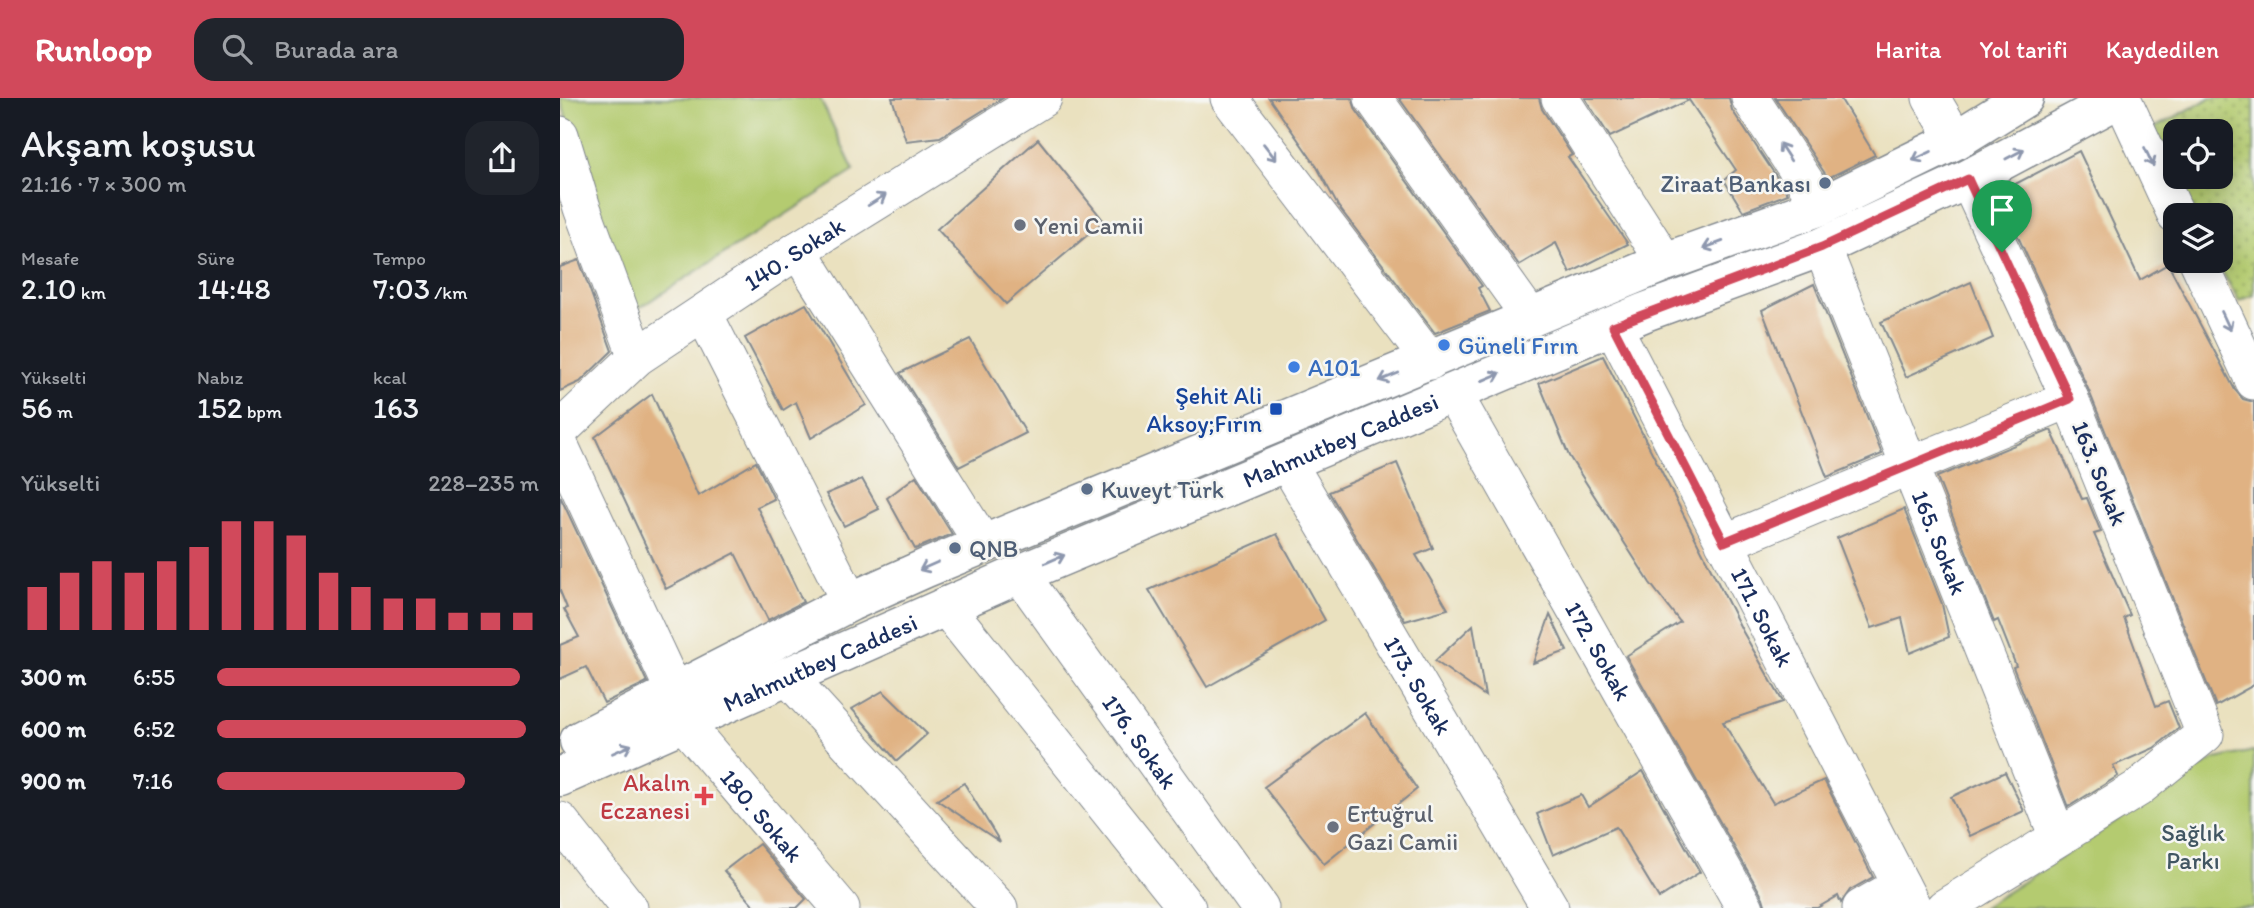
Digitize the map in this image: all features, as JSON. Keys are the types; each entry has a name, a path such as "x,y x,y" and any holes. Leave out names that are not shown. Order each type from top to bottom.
{"main road":[{"name":"Mahmutbey Caddesi","path":"560,777 850,602 983,544 1665,262 1821,206 1956,139 2024,98"},
{"name":"Mahmutbey Caddesi","path":"560,751 679,707 787,676 1020,574 1613,326 1822,247 1968,179 2121,98"}],"street":[{"name":"140. Sokak","path":"560,430 637,357 798,250 1043,98"},
{"path":"1229,98 1430,360"},
{"path":"1373,98 1531,318"},
{"path":"1560,98 1665,262"},
{"path":"1750,98 1821,206"},
{"path":"1931,98 1956,139"},
{"path":"2121,98 2170,203"},
{"path":"560,135 571,211 637,357"},
{"name":"163. Sokak","path":"1968,179 2070,399 2205,734 2137,789 2058,837"},
{"name":"165. Sokak","path":"1822,247 1912,465 2058,837"},
{"path":"798,250 983,544"},
{"path":"2204,273 2254,382"},
{"path":"704,313 850,602"},
{"name":"171. Sokak","path":"1613,326 1907,897"},
{"name":"172. Sokak","path":"1453,393 1745,908"},
{"path":"1724,542 2070,399"},
{"name":"180. Sokak","path":"560,446 679,707 841,908"},
{"name":"173. Sokak","path":"1287,462 1550,908"},
{"name":"176. Sokak","path":"1020,574 1260,908"},
{"path":"945,606 1186,908"},
{"path":"787,676 999,908"},
{"path":"560,821 629,908"},
{"path":"1944,908 2058,837"},
{"path":"1861,908 1907,897"}],"green space":[{"path":"560,98 820,98 854,171 631,313"},
{"path":"2210,98 2254,98 2254,295 2239,301 2223,273 2233,273 2233,203 2184,203 2176,189 2233,189 2233,119 2171,119"},
{"path":"2163,123 2163,165 2145,133"},
{"name":"Sağlık Parkı","path":"2254,751 2254,908 1982,908 2215,759"}],"building":[{"path":"892,98 1003,98 940,137 906,141"},
{"path":"1269,98 1352,98 1356,110 1482,286 1478,288 1490,311 1435,333 1338,206 1317,167"},
{"path":"1399,98 1539,98 1542,109 1572,155 1568,157 1628,244 1570,273 1556,243 1519,265"},
{"path":"1585,98 1729,98 1732,110 1788,194 1743,211 1724,180 1736,170 1689,100 1610,137"},
{"path":"1775,98 1840,98 1875,155 1828,178"},
{"name":"Yeni Camii","path":"1038,139 1104,221 1006,304 937,229"},
{"path":"2079,151 2140,280 2163,267 2163,273 2173,273 2235,390 2243,399 2254,402 2254,685 2216,706 2089,391 1998,193"},
{"path":"579,260 612,351 580,382 560,391 560,267"},
{"path":"1971,282 1993,338 1906,377 1881,322"},
{"path":"1814,284 1882,454 1827,477 1762,310"},
{"path":"806,304 866,405 811,438 796,402 783,410 745,338"},
{"path":"970,339 1026,433 959,467 900,373"},
{"path":"1603,356 1743,632 1783,702 1723,722 1773,803 1824,780 1873,877 1850,890 1841,903 1838,896 1817,908 1766,908 1763,898 1626,656 1680,622 1650,583 1569,456 1539,383"},
{"path":"652,394 698,496 756,462 774,499 757,507 803,602 768,620 735,553 666,589 595,437"},
{"path":"2051,430 2082,499 2087,498 2101,532 2094,534 2130,615 2124,618 2156,706 2168,701 2179,728 2154,748 2113,766 2118,776 2068,807 2013,667 2016,666 1998,620 1994,622 1937,477"},
{"path":"1397,463 1433,548 1416,555 1448,609 1405,621 1329,492"},
{"path":"916,476 952,534 915,549 887,498"},
{"path":"862,479 879,509 844,526 826,494"},
{"path":"560,496 647,682 604,703 586,667 560,679 560,645 579,637 564,609 567,608 560,591"},
{"path":"1904,509 1942,604 1949,637 1910,653 1902,618 1872,628 1837,538"},
{"path":"1277,534 1325,620 1207,687 1149,590"},
{"path":"1550,615 1567,651 1533,663"},
{"path":"1473,625 1485,696 1435,661"},
{"path":"883,691 927,734 897,761 852,709"},
{"name":"Ertuğrul Gazi Camii","path":"1365,713 1417,789 1324,864 1264,787"},
{"path":"1643,771 1700,872 1659,898 1616,827 1553,855 1537,814 1581,795 1588,807"},
{"path":"2005,772 2024,811 1970,836 1951,797"},
{"path":"964,783 1000,842 937,800"},
{"path":"759,844 806,899 797,908 756,908 724,871"}],"place":[{"name":"Ziraat Bankası","path":"1825,183"},
{"name":"Yeni Camii","path":"1020,225"},
{"name":"Güneli Fırın","path":"1444,345"},
{"name":"A101","path":"1294,367"},
{"name":"Şehit Ali Aksoy;Fırın","path":"1276,409"},
{"name":"Kuveyt Türk","path":"1087,489"},
{"name":"QNB","path":"955,548"},
{"name":"Akalın Eczanesi","path":"704,796"},
{"name":"Ertuğrul Gazi Camii","path":"1333,827"}],"route":[{"path":"1968,179 2002,252 2070,399 1724,542 1613,326 1822,247 1968,179"}]}
